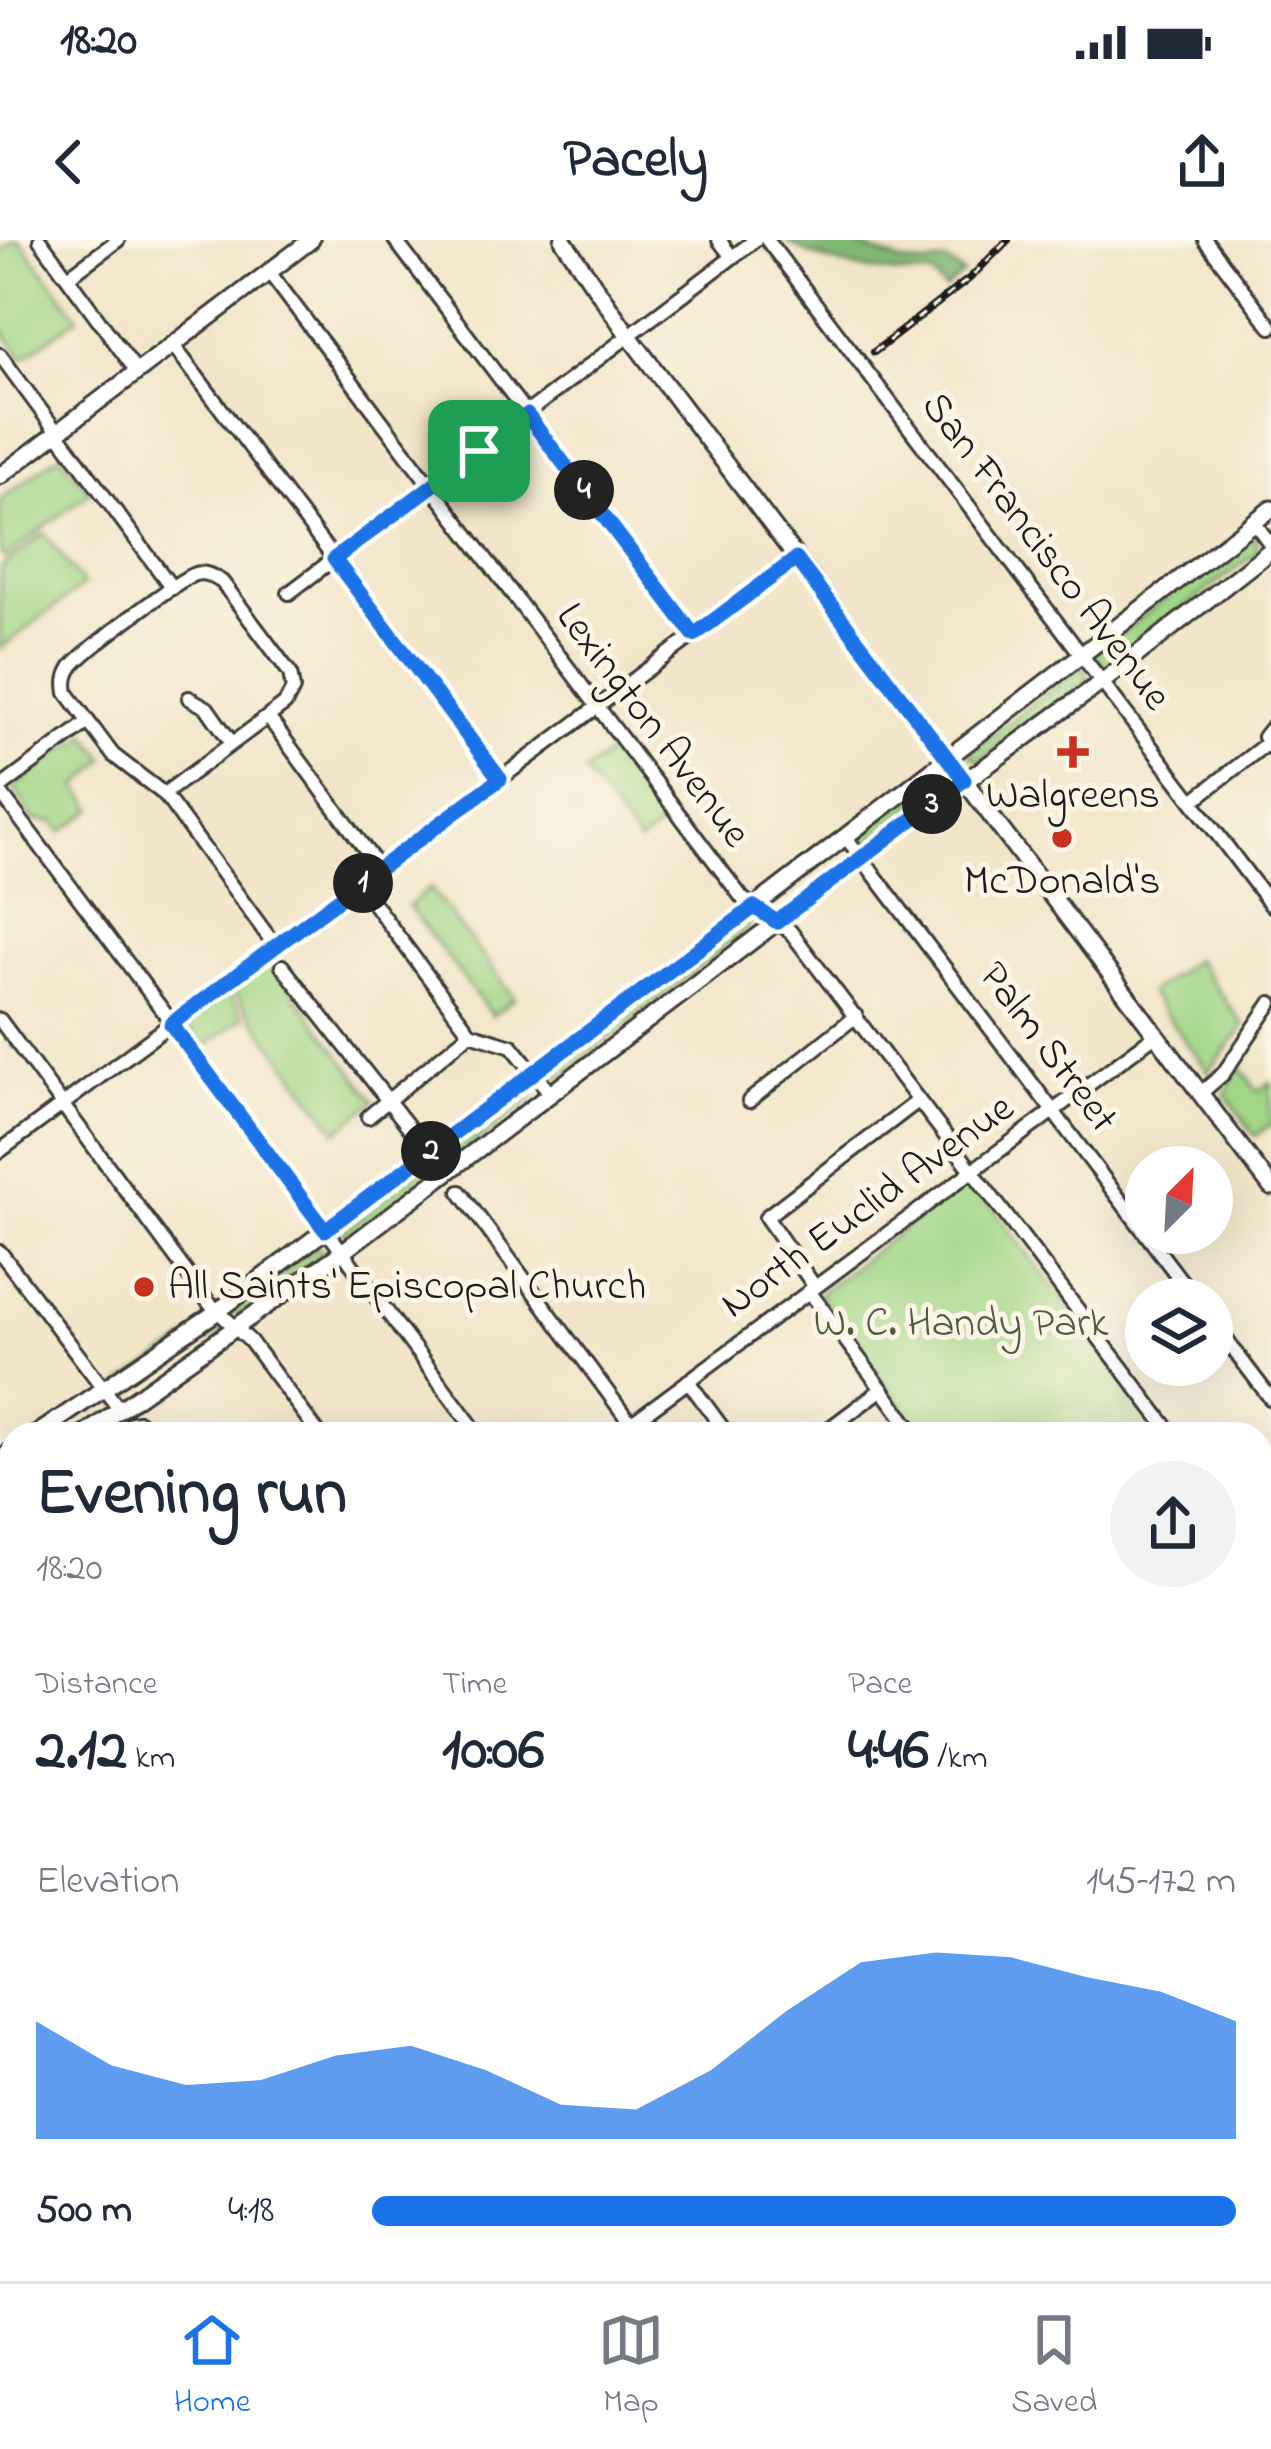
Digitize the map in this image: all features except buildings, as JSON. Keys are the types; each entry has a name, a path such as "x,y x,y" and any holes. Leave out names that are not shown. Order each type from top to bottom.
{"main road":[{"path":"0,476 310,240"},
{"path":"563,240 629,336 1271,1187"},
{"path":"54,1422 218,1311 429,1153 1271,509"},
{"path":"102,1422 341,1253 861,857 1102,682 1271,548"}],"street":[{"path":"40,240 137,372"},
{"path":"68,277 118,240"},
{"path":"395,240 694,635"},
{"path":"719,240 732,257"},
{"path":"289,593 755,240"},
{"name":"San Francisco Avenue","path":"767,240 1271,904"},
{"path":"1205,240 1271,327"},
{"name":"Lexington Avenue","path":"268,272 742,899 790,931 1163,1422"},
{"path":"173,345 500,779"},
{"path":"0,355 172,588"},
{"path":"1254,523 1271,548"},
{"path":"0,1151 796,559"},
{"path":"164,794 285,704 292,689 290,673 222,582 208,574 194,574 172,588 76,661 65,681 67,693 112,755 164,794 276,947"},
{"path":"189,698 207,708 231,742"},
{"path":"268,717 380,869"},
{"path":"88,722 0,790 469,1422"},
{"path":"1194,800 1268,746 1264,734 1271,728"},
{"name":"Palm Street","path":"845,836 1179,1278"},
{"path":"360,885 470,1033 512,1046 550,1094"},
{"path":"282,966 446,1173"},
{"path":"1201,1094 1223,1074 1271,1003"},
{"path":"749,1101 856,1016"},
{"path":"0,1020 218,1311 311,1422"},
{"path":"368,1117 470,1033"},
{"name":"North Euclid Avenue","path":"634,1422 1157,1034"},
{"path":"906,1422 766,1217 918,1101"},
{"path":"460,1192 630,1422"},
{"path":"0,1252 120,1410"},
{"path":"1233,1349 1271,1400"},
{"path":"688,1381 719,1422"},
{"path":"838,1422 882,1389"}],"green space":[{"path":"20,240 78,317 23,358 0,327 0,251"},
{"path":"785,240 845,240 901,262 947,261 963,274 945,290 932,275 856,268 818,257"},
{"path":"60,454 90,492 4,558 0,553 0,500"},
{"path":"44,533 84,585 0,649 0,568"},
{"path":"1246,537 1256,538 1258,552 1111,663 1097,659 1097,651"},
{"path":"1081,666 1088,674 1086,683 980,760 970,756 971,751"},
{"path":"86,734 106,759 78,787 94,809 62,832 54,822 33,820 14,788"},
{"path":"615,749 669,819 639,844 584,772"},
{"path":"932,776 940,784 870,842 860,842 858,835"},
{"path":"430,888 515,998 492,1016 408,906"},
{"path":"748,919 748,929 558,1079 551,1081 546,1075 547,1070"},
{"path":"1195,959 1244,1026 1209,1072 1149,993"},
{"path":"270,961 375,1101 337,1131 232,990"},
{"path":"227,993 244,1017 203,1047 185,1023"},
{"path":"1240,1067 1258,1091 1271,1082 1271,1124 1255,1136 1225,1093"},
{"path":"524,1087 533,1092 533,1098 454,1159 445,1159 444,1149"},
{"path":"422,1166 429,1167 431,1176 350,1237 344,1236 344,1230"},
{"name":"W. C. Handy Park","path":"969,1179 1156,1422 913,1422 818,1294"},
{"path":"318,1246 325,1252 241,1317 235,1313 240,1303"},
{"path":"215,1321 223,1330 128,1394 122,1390 123,1383"}],"railway":[{"path":"874,352 970,278 1008,240"}],"place":[{"name":"Walgreens","path":"1073,752"},
{"name":"McDonald's","path":"1062,838"},
{"name":"All Saints' Episcopal Church","path":"144,1287"}],"route":[{"path":"527,415 694,635 796,559 964,780 777,922 754,907 325,1230 171,1024 500,779 334,559 479,451 527,415"}]}
